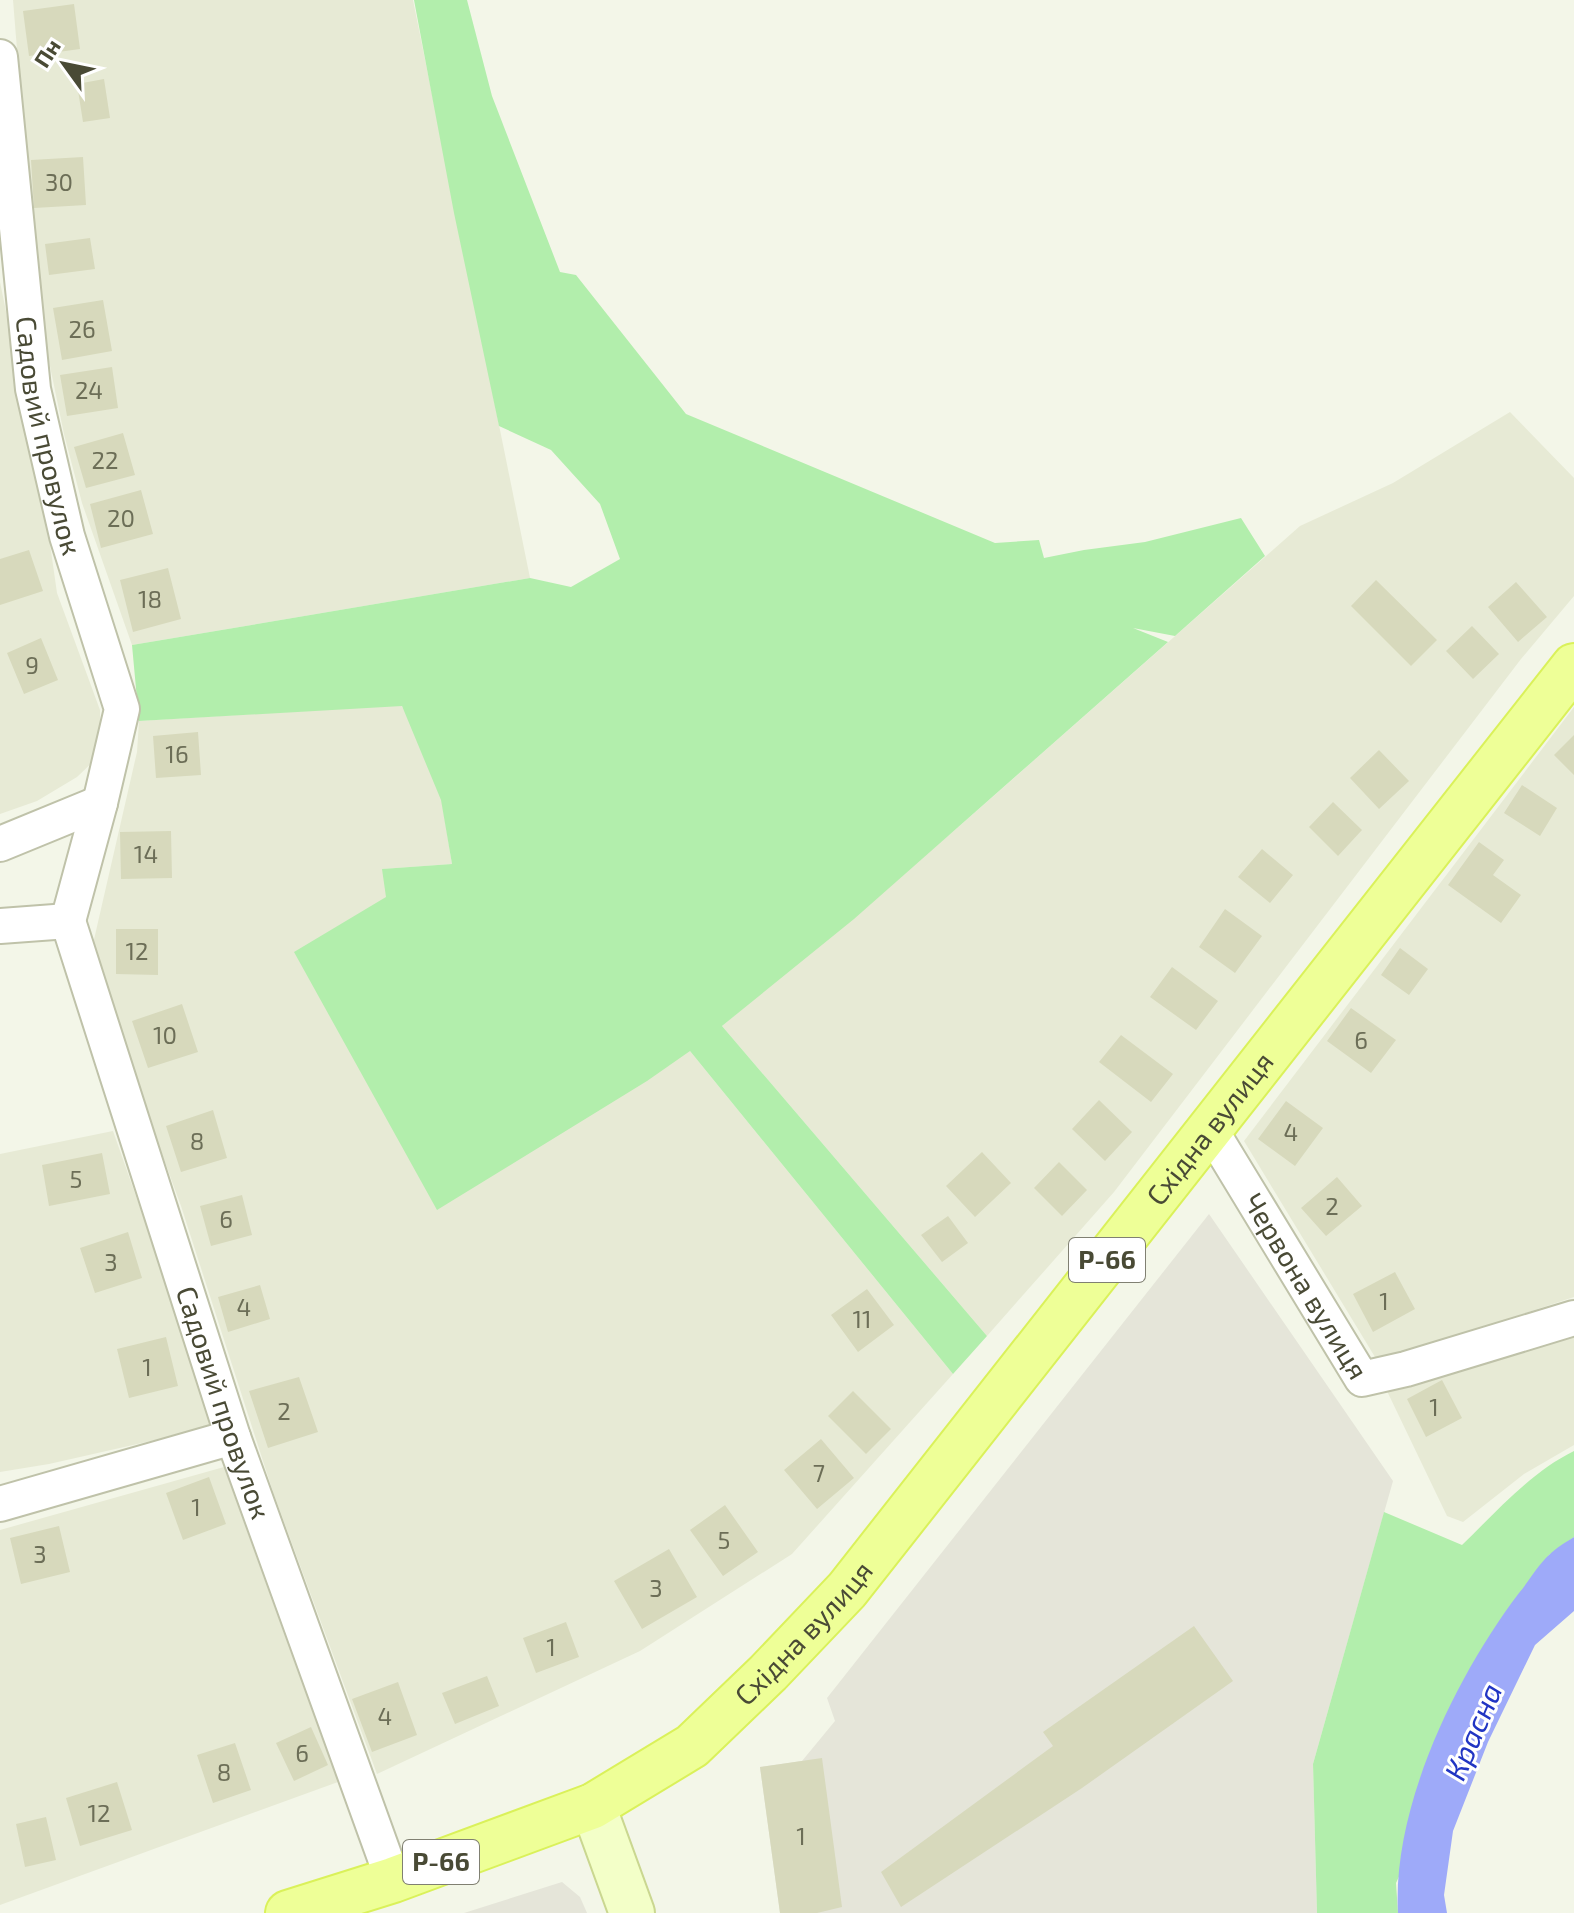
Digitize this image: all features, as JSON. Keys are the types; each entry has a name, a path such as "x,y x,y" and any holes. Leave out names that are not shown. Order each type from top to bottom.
{"main road":[{"name":"Східна вулиця","path":"593,1806 692,1746 768,1673 847,1590 1574,666"},
{"name":"Р-66","path":"288,1913 393,1880 593,1806"}],"street":[{"name":"Садовий провулок","path":"0,57 8,219 33,389 67,536 122,709 68,921 233,1437 393,1880"},
{"path":"0,844 100,803"},
{"path":"0,926 68,921"},
{"name":"Червона вулиця","path":"1210,1129 1362,1379 1406,1369 1574,1318"},
{"path":"0,1504 233,1437"},
{"path":"593,1806 632,1913"}],"shaded area":[{"path":"13,0 413,0 530,578 132,645 82,503 38,308"},
{"path":"0,282 42,488 57,593 100,710 100,755 77,777 37,801 0,814"},
{"path":"1510,412 1574,478 1574,596 1521,659 1114,1192 987,1336 722,1026 956,829 1300,526 1393,483"},
{"path":"401,705 435,759 452,864 383,869 690,1051 953,1374 792,1554 640,1651 377,1774 273,1492 181,1206 90,957 137,752 139,721"},
{"path":"1574,707 1574,1297 1378,1362 1244,1141"},
{"path":"113,1131 217,1426 0,1472 0,1154"},
{"path":"1209,1214 1393,1481 1313,1764 1317,1913 780,1913 760,1767 802,1761 835,1721 827,1698"},
{"path":"1574,1332 1574,1445 1524,1474 1463,1522 1447,1516 1386,1389"},
{"path":"224,1467 338,1782 0,1905 0,1530"},
{"path":"562,1882 580,1897 587,1913 464,1913"}],"green space":[{"path":"414,0 467,0 492,96 560,272 576,275 686,414 995,543 1039,540 1044,558 1145,542 1241,518 1265,556 1175,636 1133,628 1168,642 854,919 722,1026 987,1336 953,1374 690,1051 647,1081 437,1210 294,952 386,897 382,869 452,864 441,800 402,706 139,721 132,645 530,578 571,587 620,559 600,504 551,450 499,426 454,213"},
{"path":"1574,1451 1574,1537 1549,1555 1396,1883 1398,1913 1317,1913 1313,1764 1384,1512 1462,1545 1529,1481"}],"water":[{"name":"Красна","path":"1574,1537 1574,1611 1535,1645 1488,1742 1453,1831 1444,1895 1447,1913 1398,1913 1399,1872 1406,1830 1417,1787 1451,1703 1495,1626 1519,1593 1545,1559"}],"building":[{"path":"74,4 80,49 29,56 23,11"},
{"path":"104,79 110,118 83,122 77,84"},
{"path":"83,157 86,205 34,208 31,160"},
{"path":"90,238 95,269 49,275 45,244"},
{"path":"103,300 112,351 62,360 53,308"},
{"path":"112,367 118,408 67,416 60,375"},
{"path":"123,433 135,475 86,488 74,447"},
{"path":"141,490 153,534 101,548 90,504"},
{"path":"29,550 43,591 0,605 0,559"},
{"path":"168,568 181,619 133,632 120,580"},
{"path":"1376,580 1437,640 1411,666 1351,606"},
{"path":"1516,582 1547,617 1518,642 1488,607"},
{"path":"1472,626 1499,654 1473,679 1446,651"},
{"path":"41,638 58,680 24,694 7,653"},
{"path":"198,732 201,775 156,778 153,736"},
{"path":"1574,735 1574,775 1554,755"},
{"path":"1379,750 1409,781 1379,809 1350,778"},
{"path":"1522,785 1557,808 1540,836 1504,813"},
{"path":"1333,802 1362,830 1338,856 1309,827"},
{"path":"171,831 172,878 121,879 120,832"},
{"path":"1479,842 1504,860 1493,875 1521,895 1501,923 1448,885"},
{"path":"1262,849 1293,875 1270,903 1238,877"},
{"path":"1225,909 1262,936 1235,973 1199,947"},
{"path":"116,929 158,929 158,975 116,974"},
{"path":"1400,948 1428,969 1409,995 1381,975"},
{"path":"1172,967 1218,1001 1196,1030 1150,997"},
{"path":"182,1004 198,1052 148,1068 132,1021"},
{"path":"1351,1008 1396,1040 1371,1073 1327,1041"},
{"path":"1121,1035 1173,1074 1151,1102 1099,1062"},
{"path":"1099,1100 1132,1132 1105,1161 1072,1129"},
{"path":"1286,1101 1323,1128 1295,1166 1258,1139"},
{"path":"213,1110 227,1158 181,1172 166,1126"},
{"path":"982,1152 1011,1183 975,1217 946,1186"},
{"path":"102,1153 110,1194 49,1206 42,1165"},
{"path":"1059,1162 1087,1190 1062,1216 1034,1188"},
{"path":"1337,1177 1362,1206 1326,1236 1301,1208"},
{"path":"242,1195 252,1235 211,1246 200,1206"},
{"path":"948,1216 968,1243 942,1262 921,1235"},
{"path":"128,1232 142,1278 95,1293 80,1248"},
{"path":"1395,1272 1415,1309 1373,1332 1353,1294"},
{"path":"260,1285 270,1319 228,1332 218,1297"},
{"path":"867,1289 894,1325 858,1352 831,1315"},
{"path":"166,1337 178,1386 129,1398 117,1349"},
{"path":"299,1377 318,1432 268,1448 249,1391"},
{"path":"1442,1380 1462,1418 1426,1437 1407,1399"},
{"path":"853,1391 891,1429 866,1454 828,1416"},
{"path":"821,1439 854,1478 817,1509 784,1470"},
{"path":"209,1477 226,1524 183,1540 166,1493"},
{"path":"725,1505 758,1552 723,1576 690,1530"},
{"path":"59,1526 70,1572 21,1584 10,1538"},
{"path":"669,1549 697,1597 642,1629 614,1581"},
{"path":"566,1622 579,1657 536,1673 523,1638"},
{"path":"1194,1626 1233,1681 1082,1788 901,1907 881,1872 1053,1746 1043,1732"},
{"path":"487,1676 499,1706 455,1724 442,1693"},
{"path":"398,1682 417,1735 372,1752 352,1699"},
{"path":"311,1727 328,1765 294,1781 276,1743"},
{"path":"235,1743 251,1790 213,1803 197,1755"},
{"path":"822,1758 842,1907 817,1913 780,1913 760,1767"},
{"path":"117,1782 132,1830 80,1846 66,1798"},
{"path":"46,1817 56,1860 25,1867 16,1824"}]}
